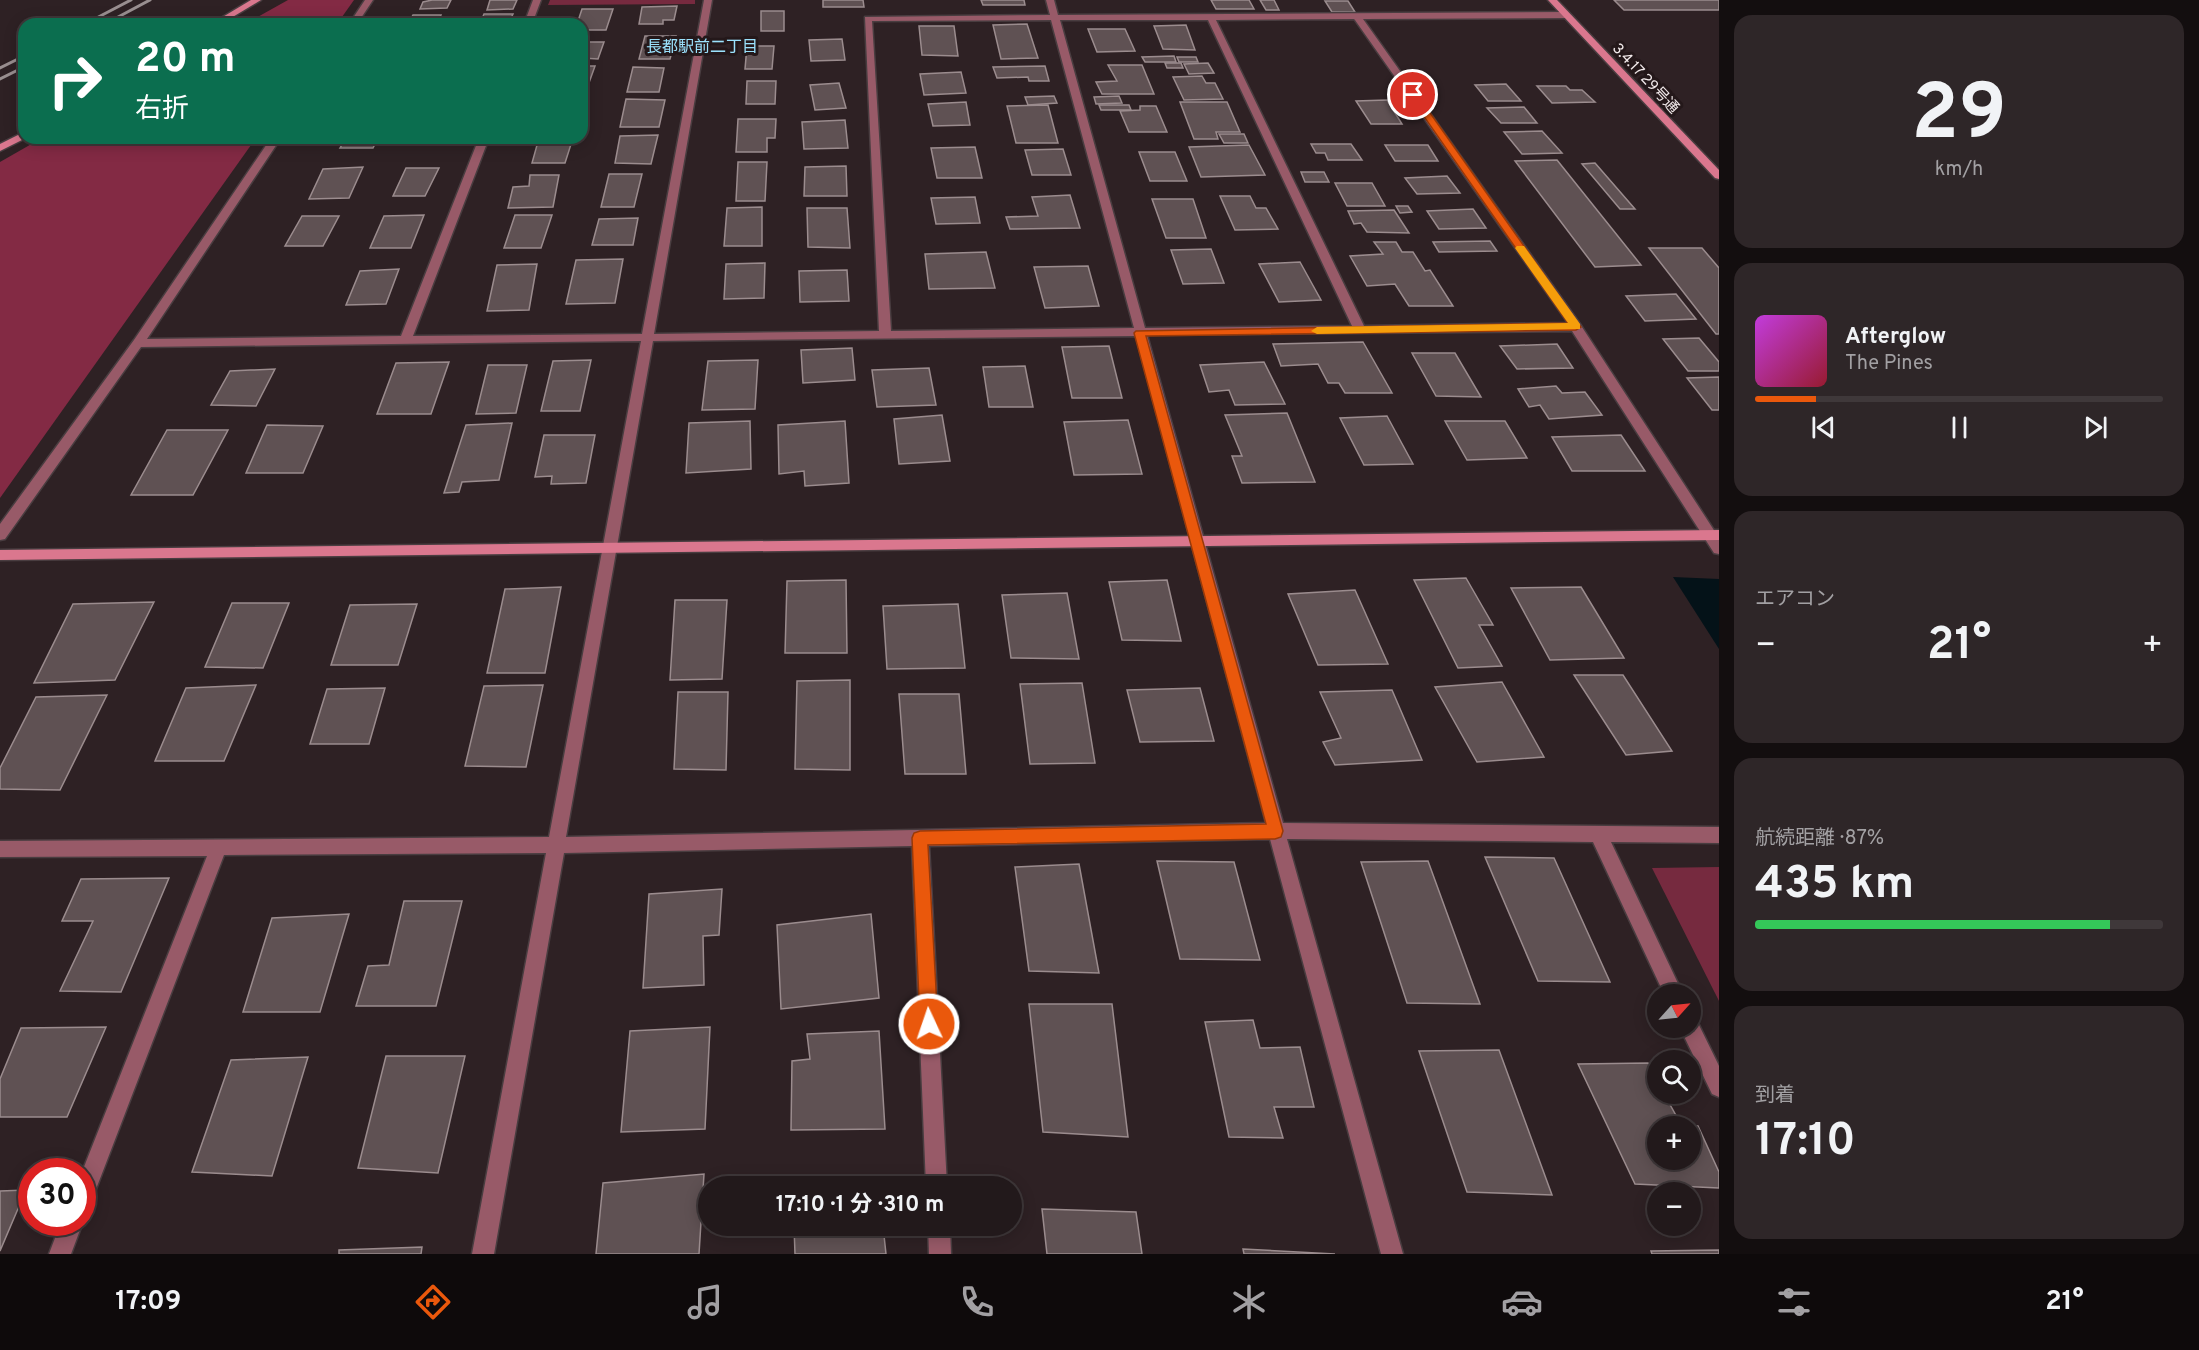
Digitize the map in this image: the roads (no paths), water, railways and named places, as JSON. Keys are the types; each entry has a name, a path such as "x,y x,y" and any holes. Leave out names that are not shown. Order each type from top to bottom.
{"street":[{"path":"226,18 257,0"},
{"path":"357,18 369,0"},
{"path":"530,18 537,0"},
{"path":"483,1254 708,0"},
{"path":"1050,0 1195,540 1392,1254"},
{"name":"3.4.17 29号通","path":"1552,0 1719,176"},
{"path":"885,336 868,19 1358,18 1566,15"},
{"path":"1211,18 1360,330"},
{"path":"1358,18 1576,327 1714,535 1719,549"},
{"path":"0,148 18,138"},
{"path":"0,535 138,344 272,144"},
{"path":"405,341 482,144"},
{"path":"138,344 1576,327"},
{"path":"0,555 1714,535"},
{"path":"0,849 556,845 1275,831 1719,835"},
{"path":"1598,834 1669,984"},
{"path":"920,838 937,1176"},
{"path":"96,1161 218,849"},
{"path":"1695,1038 1719,1088"},
{"path":"60,1254 67,1236"},
{"path":"939,1236 940,1254"}],"railway":[{"path":"96,18 131,0"},
{"path":"116,18 150,0"},
{"path":"0,68 18,59"},
{"path":"0,79 18,70"}],"district":[{"name":"長都駅前二丁目","path":"702,46"}]}
